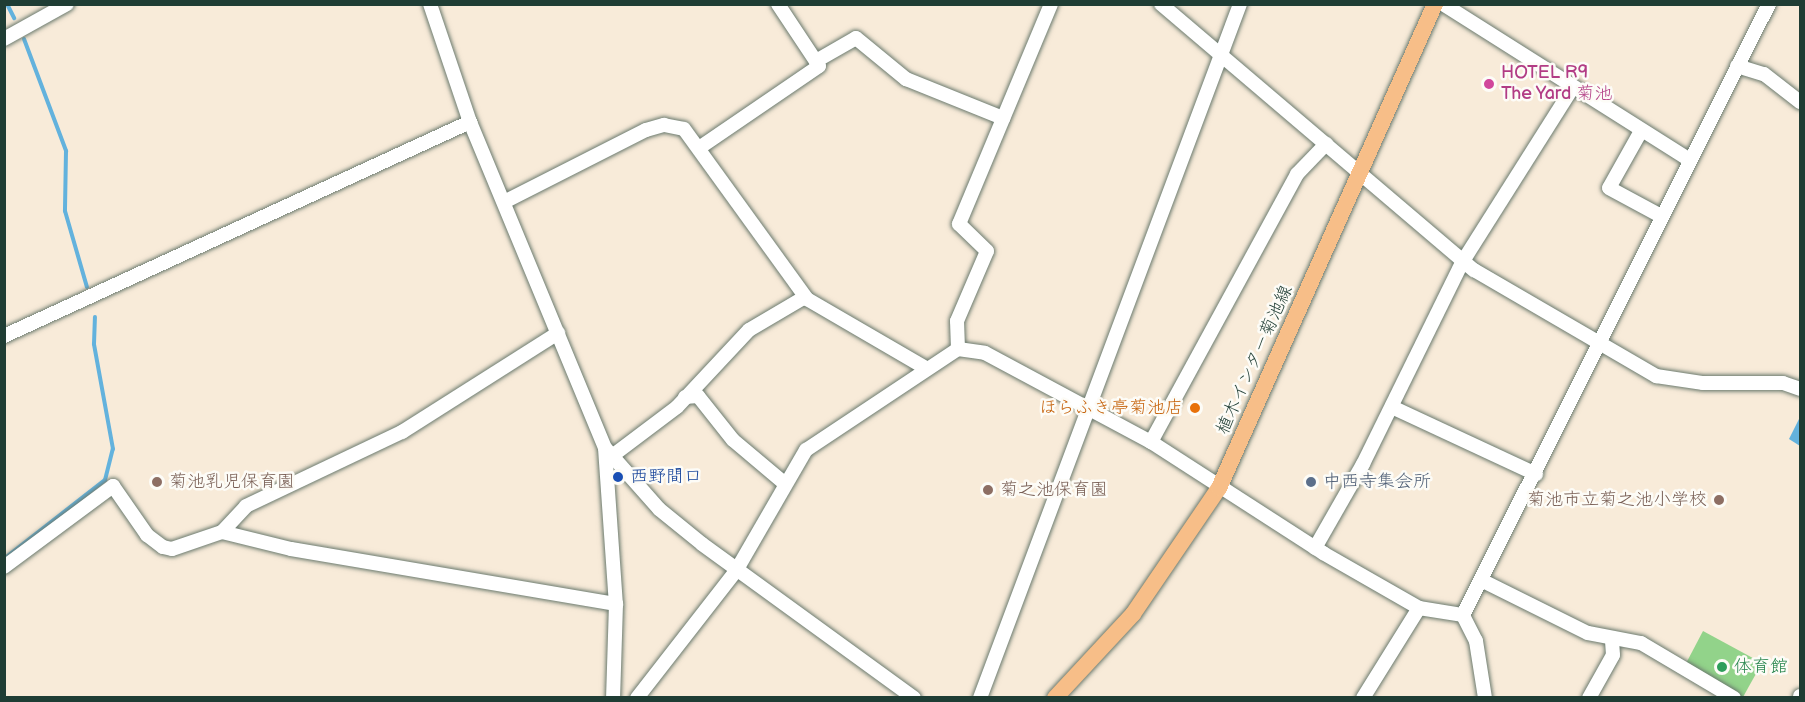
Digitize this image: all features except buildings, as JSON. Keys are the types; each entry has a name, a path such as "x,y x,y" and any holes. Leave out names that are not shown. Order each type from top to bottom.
{"main road":[{"name":"植木インター菊池線","path":"1055,698 1133,614 1219,488 1435,4"}],"street":[{"path":"4,39 67,4"},
{"path":"430,4 470,122 608,452 659,509 736,571 914,698"},
{"path":"699,148 814,73 816,61 778,4"},
{"path":"958,349 957,321 987,251 959,224 1051,4"},
{"path":"1161,4 1463,261 1599,343 1656,376 1703,383 1783,382 1800,389"},
{"path":"980,698 1223,56 1240,4"},
{"path":"1443,4 1688,159"},
{"path":"1463,615 1536,474 1688,159 1769,4"},
{"path":"816,61 856,38 906,79 1003,118"},
{"path":"1737,66 1764,74 1800,102"},
{"path":"1315,548 1392,407 1463,261 1573,87"},
{"path":"4,336 470,122"},
{"path":"504,202 646,130 664,125 684,129 805,297 825,315 924,368"},
{"path":"1641,131 1609,188 1661,216"},
{"path":"1151,442 1297,174 1326,144"},
{"path":"608,452 685,397 749,330 805,297"},
{"path":"4,567 113,486 147,535 163,547 172,549 222,532 246,506 402,432 558,333"},
{"path":"637,698 736,571 784,483 806,450 924,368 958,349 985,353 1088,411 1151,442 1315,548 1419,608 1463,615"},
{"path":"685,397 698,396 733,440 784,483"},
{"path":"1392,407 1536,474"},
{"path":"608,452 616,604 614,698"},
{"path":"222,532 291,549 616,604"},
{"path":"1481,580 1588,633 1641,643 1734,698"},
{"path":"1363,698 1419,608"},
{"path":"1463,615 1476,641 1485,698"},
{"path":"1589,698 1613,655 1612,639"}],"green space":[{"name":"体育館","path":"1703,631 1762,663 1743,697 1729,697 1682,671"}],"water":[{"path":"1800,417 1800,446 1789,439"}],"waterway":[{"path":"7,4 14,18"},
{"path":"24,39 66,151 65,211 87,287"},
{"path":"5,558 105,480 113,449 94,344 95,317"}],"place":[{"name":"HOTEL R9 The Yard 菊池","path":"1489,84"},
{"name":"ほらふき亭菊池店","path":"1195,408"},
{"name":"西野間口","path":"618,477"},
{"name":"菊池乳児保育園","path":"157,482"},
{"name":"中西寺集会所","path":"1311,482"},
{"name":"菊之池保育園","path":"988,490"},
{"name":"菊池市立菊之池小学校","path":"1719,500"},
{"name":"体育館","path":"1722,667"}]}
